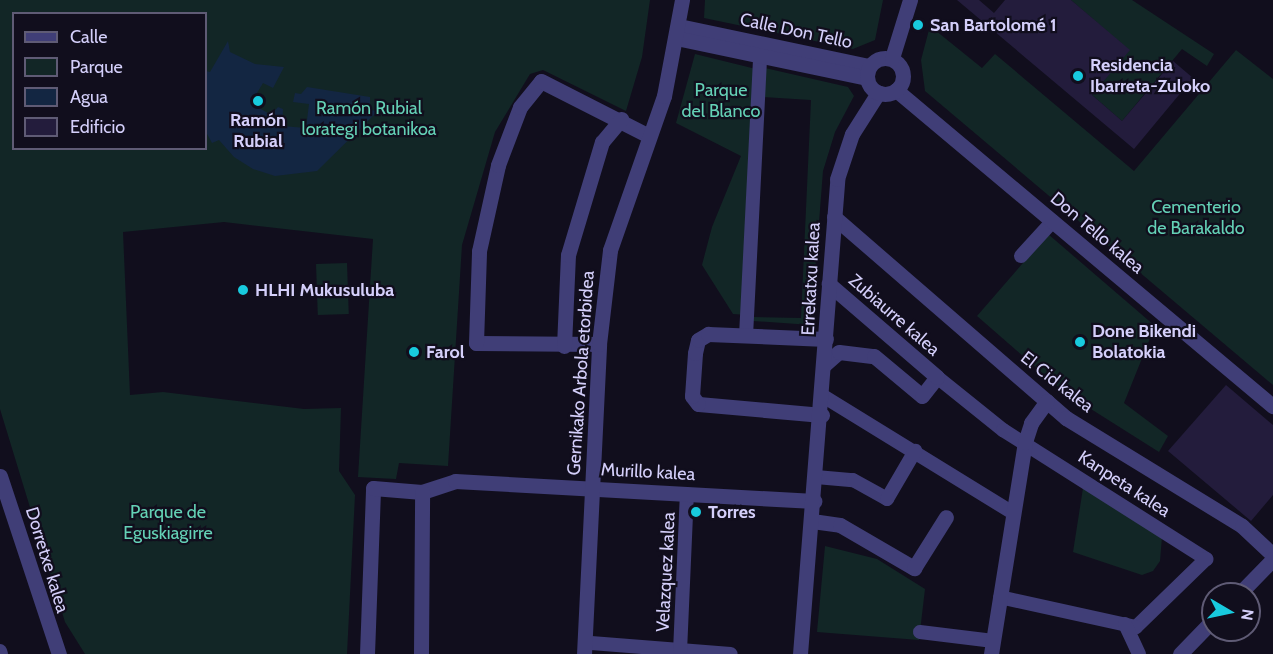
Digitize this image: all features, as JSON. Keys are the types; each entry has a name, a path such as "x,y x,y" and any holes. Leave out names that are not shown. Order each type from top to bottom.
{"street":[{"name":"Gernikako Arbola etorbidea","path":"587,648 599,344 610,250 664,96 682,0"},
{"path":"892,58 910,0"},
{"name":"Calle Don Tello","path":"677,33 760,56 868,72"},
{"name":"Calle Don Tello","path":"677,33 868,72"},
{"path":"746,336 760,56"},
{"path":"879,58 892,58 903,73 896,90 878,93 868,72 879,58"},
{"path":"599,344 564,346 476,343 479,251 498,165 520,107 542,81 621,119 649,136"},
{"name":"Don Tello kalea","path":"896,90 1273,406"},
{"name":"Errekatxu kalea","path":"800,654 822,415 837,179 852,134 878,93"},
{"name":"Gernikako Arbola etorbidea","path":"564,346 568,255 602,142 621,119"},
{"name":"El Cid kalea","path":"834,217 1047,401 1242,526 1273,555"},
{"path":"1022,256 1053,221"},
{"name":"Zubiaurre kalea","path":"825,364 839,352 874,356 922,396 937,377 829,284"},
{"path":"822,415 698,405 692,396 698,340 708,334 826,339"},
{"path":"937,377 1025,442"},
{"path":"823,396 1013,513"},
{"path":"920,632 992,648 1025,442 1031,423 1047,401"},
{"name":"Kanpeta kalea","path":"1025,442 1206,559 1136,627 1125,624"},
{"path":"816,477 853,480 887,499 915,451"},
{"name":"Dorretxe kalea","path":"0,476 59,654"},
{"name":"Murillo kalea","path":"367,654 373,488 422,492 455,481 814,501"},
{"path":"421,654 422,492"},
{"name":"Velazquez kalea","path":"680,652 687,494"},
{"path":"812,521 840,525 914,568 946,517"},
{"path":"1251,582 1273,559"},
{"path":"1000,597 1125,624 1139,654"},
{"path":"1180,654 1201,632"},
{"name":"Velazquez kalea","path":"587,648 731,654"}],"green space":[{"path":"0,0 650,0 642,57 626,111 543,70 530,74 495,132 462,245 448,466 399,463 396,479 358,477 373,239 224,222 123,232 130,395 163,392 304,409 341,408 339,471 355,495 347,654 85,654 65,622 0,409"},
{"path":"705,0 883,0 875,40 853,49 704,18"},
{"path":"1071,0 1132,0 1214,54 1207,66 1182,49 1122,121 1092,95 1129,50"},
{"name":"Cementerio de Barakaldo","path":"930,26 982,68 995,54 1134,171 1236,50 1273,79 1273,385 925,91 921,60"},
{"name":"Parque del Blanco","path":"695,54 760,70 747,315 733,314 702,265 712,227 741,156 676,123"},
{"path":"765,68 848,87 854,96 835,132 823,171 811,325 753,321 753,317 801,318 811,100 763,97"},
{"path":"1048,234 1155,326 1124,403 1168,436 1159,452 1064,392 977,316"},
{"path":"347,263 349,314 318,315 316,264"},
{"path":"1083,488 1162,537 1160,561 1153,571 1142,575 1073,552"},
{"path":"825,546 877,559 925,589 919,640 817,632"}],"water":[{"path":"228,41 230,52 255,64 284,67 273,88 263,83 251,103 271,115 278,107 283,109 282,126 306,128 309,104 293,102 295,93 301,94 307,87 370,97 370,110 378,111 317,171 275,176 253,169 234,157 219,140 212,143 207,134 207,71 210,72"}],"building":[{"name":"Residencia Ibarreta-Zuloko","path":"957,0 979,0 994,13 1005,0 1071,0 1130,50 1092,95 1122,121 1173,61 1193,78 1134,149"},
{"path":"1226,385 1273,425 1273,495 1251,521 1168,451"}],"place":[{"name":"San Bartolomé 1","path":"918,25"},
{"name":"Residencia Ibarreta-Zuloko","path":"1078,76"},
{"name":"Ramón Rubial","path":"258,101"},
{"name":"HLHI Mukusuluba","path":"243,290"},
{"name":"Done Bikendi Bolatokia","path":"1080,342"},
{"name":"Farol","path":"414,352"},
{"name":"Torres","path":"696,512"}],"park label":[{"name":"Ramón Rubial lorategi botanikoa","path":"369,119"},
{"name":"Parque de Eguskiagirre","path":"168,523"}]}
